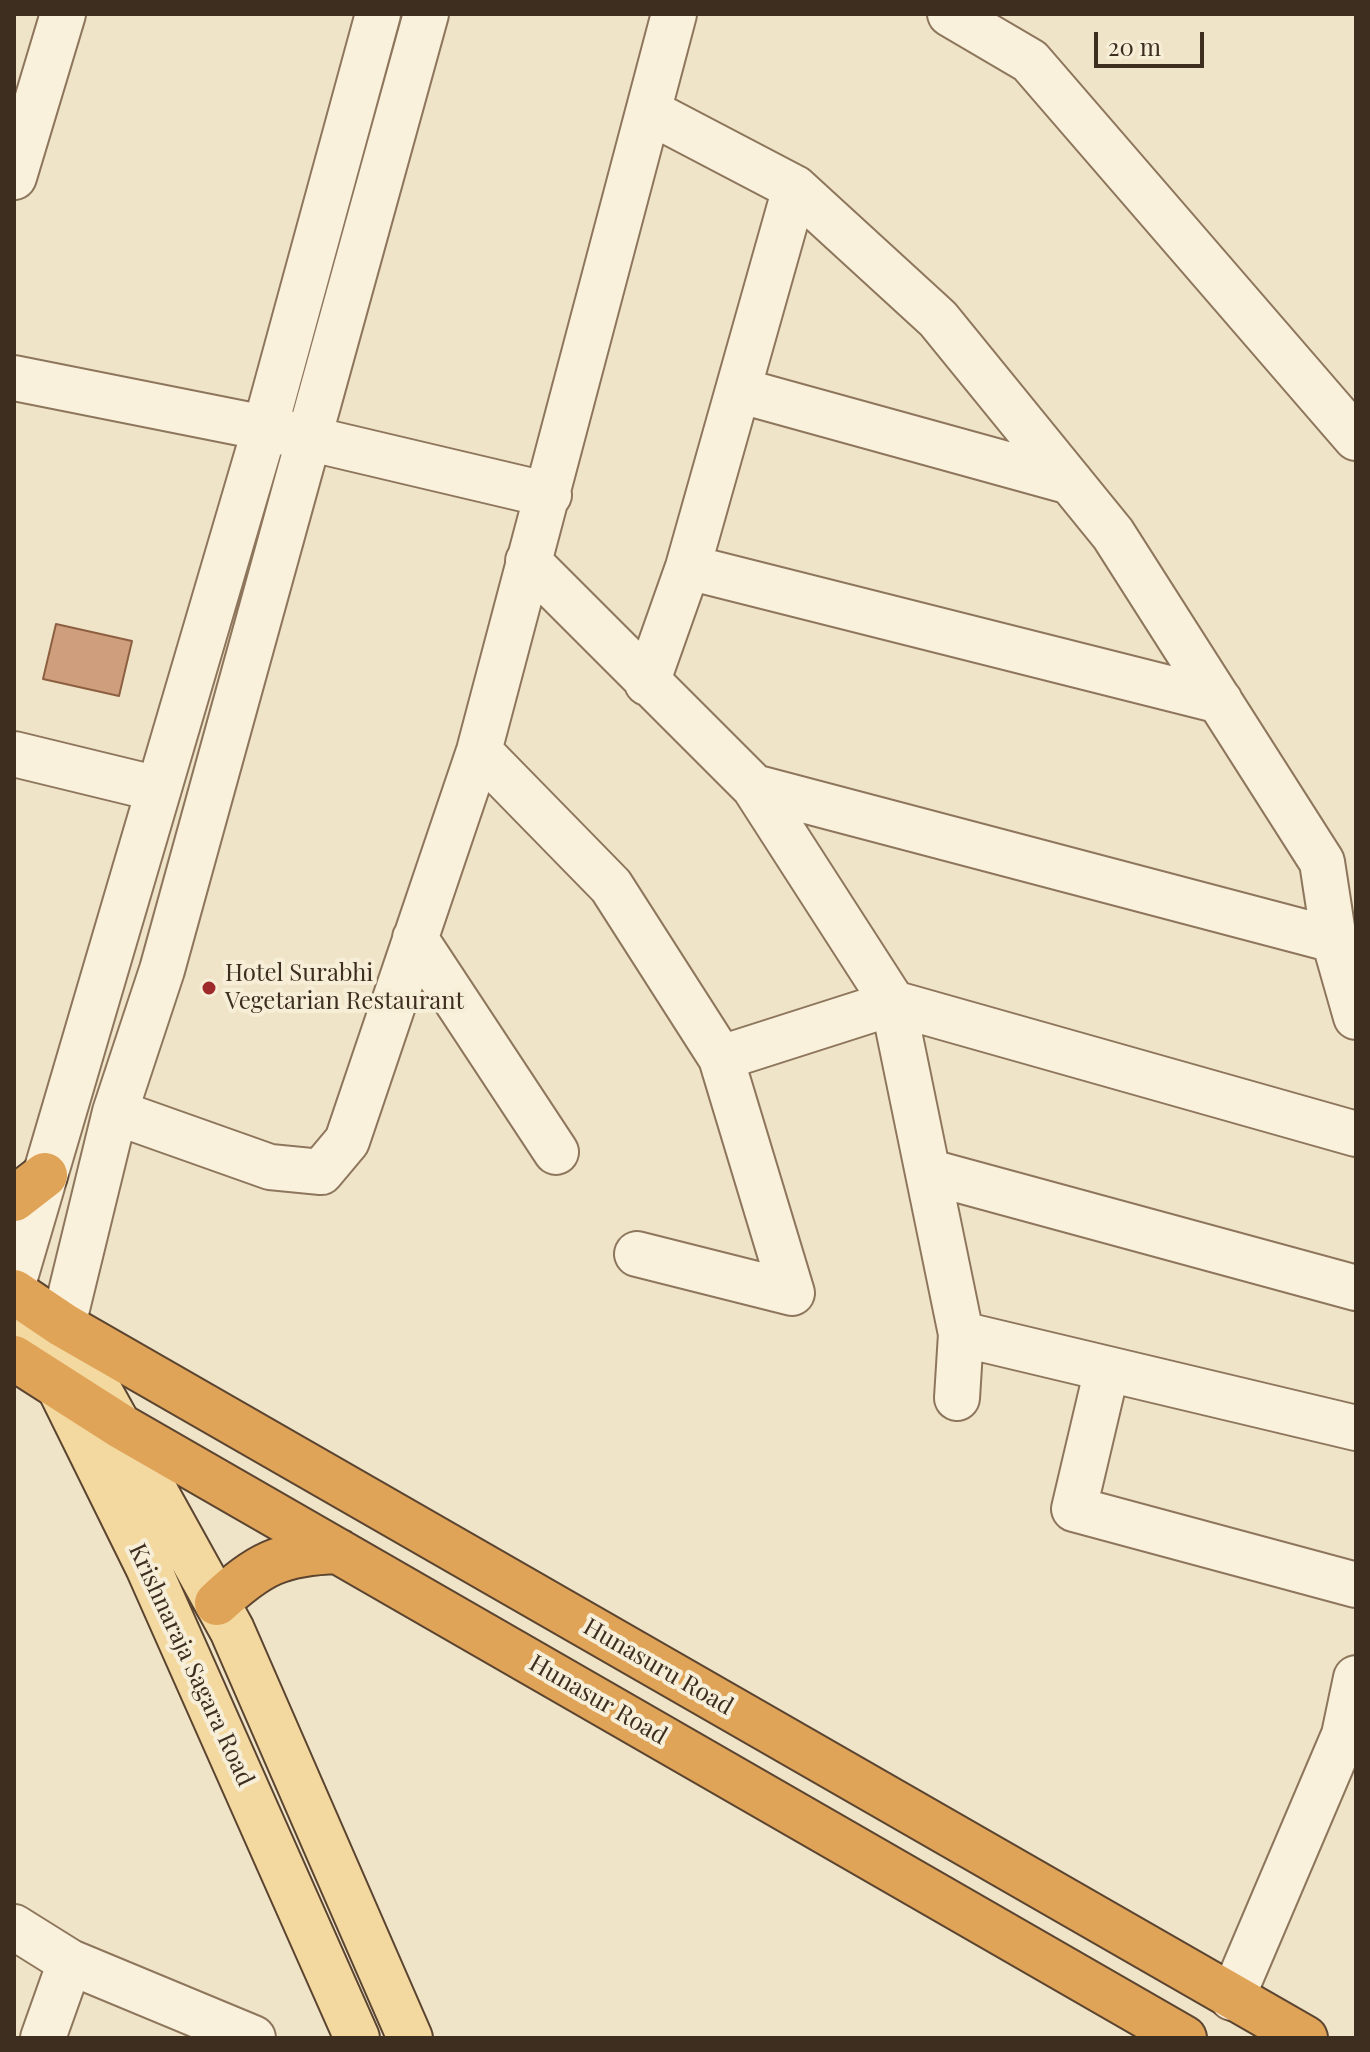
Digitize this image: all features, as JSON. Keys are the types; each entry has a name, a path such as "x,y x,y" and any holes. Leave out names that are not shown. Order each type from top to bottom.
{"highway":[{"name":"Hunasuru Road","path":"14,1294 1305,2038"},
{"name":"Hunasur Road","path":"14,1358 122,1427 1184,2038"},
{"path":"217,1603 261,1566 300,1552 338,1551"}],"main road":[{"name":"Krishnaraja Sagara Road","path":"14,1294 56,1386 148,1567 357,2038"},
{"name":"Krishnaraja Sagara Road","path":"63,1325 217,1603 272,1718 410,2038"}],"street":[{"path":"14,177 29,79 63,14"},
{"path":"14,1281 30,1187 158,789 265,428 378,14"},
{"path":"63,1325 115,1112 166,956 426,14"},
{"path":"115,1112 270,1167 321,1172 347,1141 479,751 674,14"},
{"path":"950,14 1030,61 1356,438"},
{"path":"650,112 795,188 938,319 1113,534 1220,701 1339,856 1334,940 1356,1017"},
{"path":"647,683 688,567 795,188"},
{"path":"14,378 265,428 549,495"},
{"path":"738,390 1071,482"},
{"path":"528,561 754,787 893,1003 961,1334 957,1398"},
{"path":"688,567 1220,701"},
{"path":"479,751 611,886 721,1058 792,1293 637,1254"},
{"path":"14,754 158,789"},
{"path":"754,787 1334,940"},
{"path":"415,938 556,1152"},
{"path":"721,1058 893,1003 1356,1134"},
{"path":"930,1172 1356,1288"},
{"path":"961,1334 1356,1428"},
{"path":"1107,1369 1074,1509 1356,1585"},
{"path":"1232,1998 1344,1735 1356,1678"},
{"path":"14,1927 70,1962 253,2038"},
{"path":"43,2038 70,1962"}],"building":[{"path":"56,624 132,641 119,696 43,679"}],"place":[{"name":"Hotel Surabhi Vegetarian Restaurant","path":"209,988"}]}
